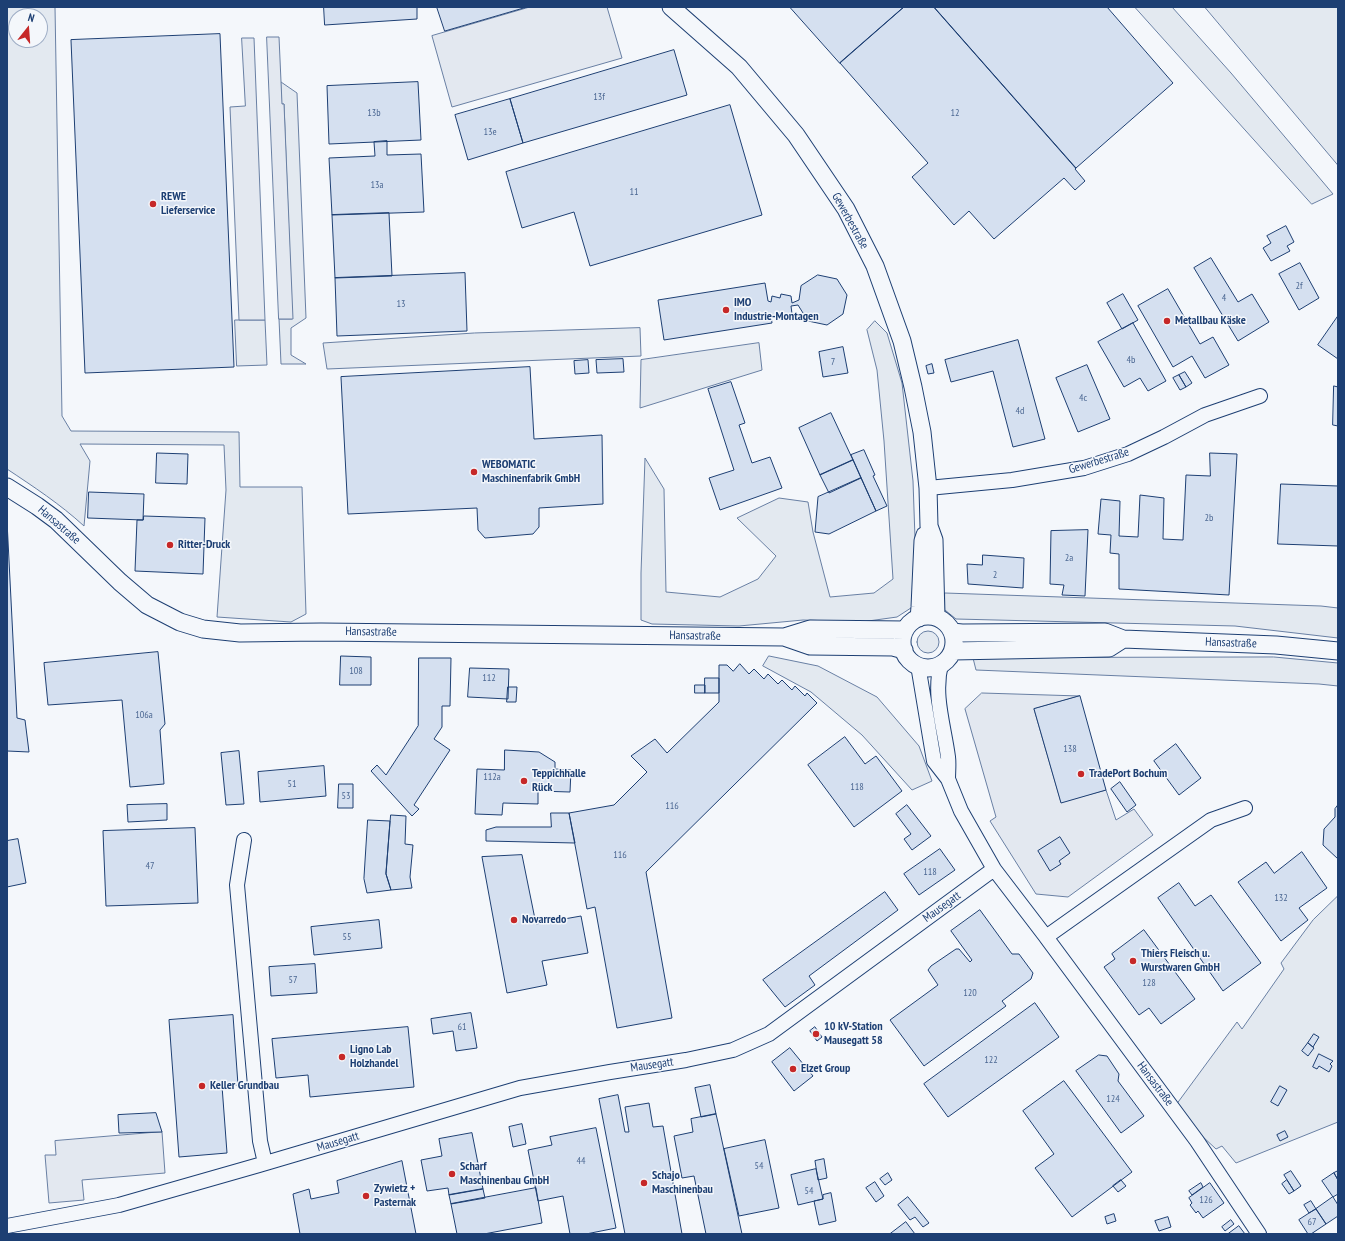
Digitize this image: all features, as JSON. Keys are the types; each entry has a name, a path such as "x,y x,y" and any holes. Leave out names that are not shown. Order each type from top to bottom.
{"street":[{"name":"Gewerbestraße","path":"671,7 739,67 796,135 846,209 875,266 902,340 914,387 922,432 928,488 930,526 934,540 936,617"},
{"name":"Gewerbestraße","path":"928,488 1012,480 1084,468 1128,454 1205,415 1260,396"},
{"name":"Hansastraße","path":"7,487 56,520 120,582 147,605 189,626 213,631 240,633 321,632 784,637 810,629 905,630"},
{"name":"Gewerbestraße","path":"918,618 920,607 923,541 930,526"},
{"path":"927,616 936,617 948,625 952,632 954,638 952,651 950,656 941,664 933,667 918,665 907,656 904,650 902,643 905,630 918,618 927,616"},
{"name":"Hansastraße","path":"952,632 1106,632 1123,639 1276,645 1338,651"},
{"name":"Hansastraße","path":"784,637 810,646 893,647 904,650"},
{"name":"Hansastraße","path":"952,651 1109,648 1123,639"},
{"name":"Hansastraße","path":"941,664 938,676 940,709 948,758 948,779"},
{"name":"Hansastraße","path":"918,665 934,761 948,779 961,811 994,869 1208,1156 1259,1234"},
{"path":"1046,937 1210,820 1245,808"},
{"path":"244,840 237,885 260,1141 265,1163"},
{"name":"Mausegatt","path":"7,1226 119,1205 520,1088 686,1060 733,1050 769,1034 994,869"}],"shaded area":[{"path":"7,7 55,7 62,416 71,431 239,432 240,487 302,487 306,614 291,622 217,617 226,490 224,445 80,444 90,461 84,526 37,489 7,469"},
{"path":"530,7 607,7 622,58 452,107 432,36"},
{"path":"1135,7 1172,7 1231,73 1333,194 1312,204"},
{"path":"1205,7 1338,7 1338,165"},
{"path":"267,37 279,37 282,104 284,104 293,319 279,319"},
{"path":"242,38 254,38 265,320 239,320 230,107 245,106"},
{"path":"281,82 297,93 306,318 291,328 291,355 306,364 281,364 279,319 292,319 284,104 282,104"},
{"path":"235,320 265,320 267,365 237,366"},
{"path":"875,321 887,333 902,383 913,481 916,567 914,606 897,617 861,622 803,620 739,626 652,624 641,620 645,458 664,489 666,592 720,597 758,579 776,556 737,518 779,498 808,502 813,532 830,597 874,593 893,579 884,441 877,370 867,330"},
{"path":"640,328 641,356 327,369 323,343 474,333"},
{"path":"759,343 762,370 640,408 641,360"},
{"path":"945,593 1321,606 1338,608 1338,638 1235,626 956,619 945,610"},
{"path":"928,631 936,634 939,642 936,650 928,653 920,650 917,642 920,634"},
{"path":"769,656 818,666 877,697 919,746 932,781 912,790 862,735 811,692 763,666"},
{"path":"1274,657 1338,663 1338,686 976,670 973,658"},
{"path":"982,693 1080,696 1034,709 1061,802 1106,790 1116,820 1134,809 1153,835 1068,897 1036,894 990,821 996,817 965,709"},
{"path":"1338,896 1338,1122 1236,1163 1222,1146 1216,1149 1173,1109 1237,1022 1242,1029 1284,969 1281,963 1313,920"},
{"path":"162,1132 165,1173 82,1180 84,1200 49,1203 45,1155 56,1155 55,1141"}],"building":[{"path":"324,7 417,7 417,19 325,25"},
{"path":"437,7 527,7 445,31"},
{"path":"790,7 904,7 840,63"},
{"path":"904,7 934,7 1076,168 1075,169 1085,181 1075,190 1064,178 994,239 969,211 954,225 912,177 928,163 840,63"},
{"path":"934,7 1107,7 1173,83 1076,168"},
{"name":"REWE Lieferservice","path":"220,34 234,367 85,373 71,40"},
{"path":"674,50 687,95 523,143 510,99"},
{"path":"418,82 421,140 329,144 327,86"},
{"path":"510,99 523,143 468,160 455,115"},
{"path":"730,105 762,215 590,266 574,212 522,228 506,172"},
{"path":"387,141 387,155 421,154 424,212 332,215 329,158 375,156 374,142"},
{"path":"389,213 392,276 335,278 332,215"},
{"path":"1286,226 1294,242 1287,246 1290,251 1271,261 1263,248 1271,243 1267,236"},
{"path":"1211,258 1238,302 1252,294 1269,322 1238,341 1194,268"},
{"path":"1300,263 1319,298 1299,310 1279,274"},
{"path":"465,273 467,331 337,336 335,278"},
{"name":"IMO Industrie-Montagen","path":"818,275 837,279 847,295 843,314 827,325 808,321 798,305 791,306 792,314 786,318 783,315 776,319 773,315 771,316 772,323 664,340 658,300 765,283 768,301 771,302 772,296 780,298 781,294 791,296 792,303 799,300 801,286"},
{"name":"Metallbau Käske","path":"1168,289 1200,344 1213,337 1229,365 1205,378 1192,356 1173,367 1138,306"},
{"path":"1123,294 1138,320 1122,329 1107,303"},
{"path":"1338,316 1338,359 1318,345"},
{"path":"1133,323 1166,381 1148,391 1140,378 1124,387 1098,342"},
{"path":"1018,340 1045,439 1013,447 993,371 951,382 945,360"},
{"path":"843,347 848,373 823,377 819,352"},
{"path":"623,359 624,372 597,373 596,360"},
{"path":"588,360 589,373 575,374 574,361"},
{"path":"932,364 934,373 928,374 926,366"},
{"path":"1087,365 1110,419 1078,432 1056,378"},
{"name":"WEBOMATIC Maschinenfabrik GmbH","path":"530,367 534,439 602,435 603,504 539,508 539,527 533,534 485,538 478,530 477,508 348,514 341,377"},
{"path":"1185,372 1192,383 1186,387 1179,375"},
{"path":"1179,375 1186,387 1180,390 1173,378"},
{"path":"731,382 745,423 739,425 752,463 770,457 782,488 720,510 709,478 734,470 708,389"},
{"path":"1334,386 1338,387 1338,426 1333,425"},
{"path":"831,413 853,460 820,475 799,428"},
{"path":"864,450 875,475 873,476 887,506 876,511 851,455"},
{"path":"157,453 188,454 187,484 156,483"},
{"path":"1210,453 1237,454 1229,595 1119,589 1119,554 1110,553 1111,535 1098,534 1101,499 1120,501 1119,536 1138,537 1140,495 1164,498 1163,539 1183,540 1186,475 1210,476"},
{"path":"853,460 861,478 829,493 820,475"},
{"path":"861,478 876,511 829,534 815,532 818,497"},
{"path":"1281,484 1338,486 1338,546 1278,544"},
{"path":"89,492 144,494 143,520 88,518"},
{"name":"Ritter-Druck","path":"144,516 205,518 203,574 135,571 137,520 143,520"},
{"path":"7,521 17,718 25,720 29,752 7,751"},
{"path":"1088,530 1085,596 1062,595 1064,585 1050,584 1051,531"},
{"path":"983,555 1024,558 1023,588 968,584 967,564 982,565"},
{"path":"158,652 165,724 160,730 164,784 130,787 122,700 48,705 44,663"},
{"path":"341,656 371,657 371,685 340,685"},
{"path":"419,658 451,658 450,706 442,706 442,727 434,739 450,750 414,805 419,809 412,816 371,771 377,765 386,775 418,726"},
{"path":"740,664 749,674 754,669 764,679 768,674 778,684 782,680 792,690 795,686 805,696 807,693 817,703 646,872 672,1018 617,1028 595,907 587,909 569,813 614,805 647,772 631,756 655,739 667,753 719,702 719,665 727,665 733,671"},
{"path":"470,668 509,669 508,699 468,697"},
{"path":"705,678 719,678 719,693 705,693"},
{"path":"695,685 705,685 705,693 695,693"},
{"path":"508,687 517,687 516,702 507,702"},
{"path":"1080,696 1106,790 1061,803 1034,709"},
{"path":"845,737 865,764 876,756 902,791 854,827 808,765"},
{"path":"1176,744 1201,778 1179,795 1154,761"},
{"name":"Teppichhalle Rück","path":"505,750 539,752 555,762 555,769 571,770 570,792 538,791 538,804 503,803 502,815 475,814 477,769 504,770"},
{"path":"239,751 244,804 226,805 221,753"},
{"path":"324,766 326,796 260,802 258,772"},
{"path":"1120,782 1136,805 1127,812 1111,789"},
{"path":"339,784 353,784 353,808 338,808"},
{"path":"167,804 167,820 128,822 127,805"},
{"path":"907,805 931,836 912,850 904,839 911,834 896,814"},
{"path":"1338,805 1338,859 1323,845 1324,829 1335,817 1335,809"},
{"path":"551,813 569,813 575,843 486,841 486,830 496,827 551,827"},
{"path":"391,815 406,816 405,844 413,845 410,877 412,888 391,890 386,874"},
{"path":"368,820 390,821 386,874 391,890 367,893 364,879"},
{"path":"195,828 198,903 106,906 103,831"},
{"path":"1060,837 1070,853 1059,861 1061,864 1050,871 1038,851"},
{"path":"18,839 26,883 7,887 7,841"},
{"path":"940,849 955,870 919,895 904,874"},
{"path":"1302,852 1327,888 1299,908 1308,920 1281,941 1238,882 1266,862 1274,873"},
{"name":"Novarredo","path":"522,855 536,924 581,916 588,953 542,961 547,985 507,993 482,857"},
{"path":"1179,883 1195,906 1211,895 1261,963 1223,991 1158,898"},
{"path":"885,892 898,910 809,976 815,985 785,1007 763,980"},
{"path":"980,910 1012,954 1019,954 1033,973 1031,979 1002,1001 1006,1006 924,1066 890,1020 938,985 928,970 931,966 956,949 959,949 970,962 972,960 951,931"},
{"path":"379,920 382,948 314,955 311,927"},
{"path":"1144,930 1195,999 1161,1024 1149,1008 1139,1015 1104,967 1115,959 1112,954"},
{"path":"315,964 317,993 271,996 269,967"},
{"path":"1035,1003 1059,1037 948,1117 924,1084"},
{"path":"471,1013 477,1048 456,1051 453,1031 433,1034 431,1019"},
{"name":"Keller Grundbau","path":"233,1015 238,1085 222,1086 227,1153 179,1157 169,1020"},
{"name":"Ligno Lab Holzhandel","path":"408,1027 414,1087 310,1097 308,1075 276,1078 272,1039"},
{"name":"10 kV-Station Mausegatt 58","path":"815,1027 822,1037 817,1041 810,1031"},
{"path":"1314,1034 1319,1037 1313,1047 1308,1043"},
{"path":"1308,1043 1314,1048 1308,1056 1302,1051"},
{"name":"Elzet Group","path":"790,1048 813,1076 794,1091 772,1062"},
{"path":"1319,1054 1333,1061 1330,1064 1332,1066 1329,1072 1319,1066 1317,1069 1313,1067"},
{"path":"1099,1055 1107,1056 1119,1074 1118,1081 1144,1116 1121,1133 1076,1071"},
{"path":"1064,1081 1132,1172 1072,1217 1035,1168 1054,1154 1023,1111"},
{"path":"710,1085 716,1114 701,1117 695,1088"},
{"path":"1280,1086 1287,1090 1278,1106 1271,1102"},
{"name":"Schajo Maschinenbau","path":"618,1095 625,1132 629,1132 625,1107 649,1103 653,1127 663,1126 682,1234 625,1234 599,1099"},
{"path":"156,1113 162,1132 119,1133 118,1115"},
{"path":"716,1114 742,1234 706,1234 694,1176 682,1178 674,1136 693,1132 691,1119"},
{"path":"522,1124 526,1144 513,1147 509,1127"},
{"path":"596,1128 616,1228 586,1234 570,1234 563,1196 538,1201 528,1150 552,1145 550,1137"},
{"path":"1285,1131 1288,1137 1280,1141 1277,1135"},
{"name":"Scharf Maschinenbau GmbH","path":"472,1133 483,1189 449,1195 448,1188 427,1191 421,1160 442,1156 439,1139"},
{"path":"765,1140 779,1208 739,1216 724,1149"},
{"path":"824,1159 827,1178 818,1180 815,1161"},
{"name":"Zywietz + Pasternak","path":"402,1161 416,1234 300,1234 293,1194 309,1189 311,1199 339,1193 337,1181"},
{"path":"816,1169 823,1199 798,1205 791,1175"},
{"path":"1291,1171 1301,1186 1294,1191 1284,1175"},
{"path":"1338,1171 1338,1180 1334,1173"},
{"path":"888,1173 892,1180 885,1185 880,1179"},
{"path":"1334,1173 1338,1180 1338,1194 1333,1197 1322,1181"},
{"path":"1121,1180 1126,1186 1118,1192 1113,1186"},
{"path":"1287,1180 1294,1191 1289,1194 1282,1184"},
{"path":"875,1182 884,1196 876,1202 866,1188"},
{"path":"1201,1183 1203,1187 1192,1195 1189,1191"},
{"path":"1210,1183 1224,1203 1203,1218 1198,1211 1196,1213 1190,1205 1192,1203 1189,1198"},
{"path":"536,1188 542,1223 484,1234 457,1234 451,1204"},
{"path":"483,1189 485,1198 451,1204 449,1195"},
{"path":"831,1193 836,1221 819,1225 814,1201 823,1199 823,1195"},
{"path":"908,1197 929,1223 923,1227 915,1217 910,1220 898,1205"},
{"path":"1333,1197 1338,1205 1338,1216 1326,1224 1316,1209"},
{"path":"1311,1201 1316,1209 1309,1213 1304,1205"},
{"path":"1316,1209 1326,1224 1311,1234 1308,1234 1299,1220"},
{"path":"1114,1214 1116,1221 1107,1224 1105,1217"},
{"path":"1168,1217 1171,1227 1159,1231 1155,1221"},
{"path":"1231,1220 1234,1224 1225,1231 1222,1227"},
{"path":"906,1222 915,1234 890,1234"},
{"path":"1239,1226 1245,1234 1228,1234"}],"place":[{"name":"REWE Lieferservice","path":"153,204"},
{"name":"IMO Industrie-Montagen","path":"726,310"},
{"name":"Metallbau Käske","path":"1167,321"},
{"name":"WEBOMATIC Maschinenfabrik GmbH","path":"474,472"},
{"name":"Ritter-Druck","path":"170,545"},
{"name":"TradePort Bochum","path":"1081,774"},
{"name":"Teppichhalle Rück","path":"524,781"},
{"name":"Novarredo","path":"514,920"},
{"name":"Thiers Fleisch u. Wurstwaren GmbH","path":"1133,961"},
{"name":"10 kV-Station Mausegatt 58","path":"816,1034"},
{"name":"Ligno Lab Holzhandel","path":"342,1057"},
{"name":"Elzet Group","path":"793,1069"},
{"name":"Keller Grundbau","path":"202,1086"},
{"name":"Scharf Maschinenbau GmbH","path":"452,1174"},
{"name":"Schajo Maschinenbau","path":"644,1183"},
{"name":"Zywietz + Pasternak","path":"366,1196"}]}
